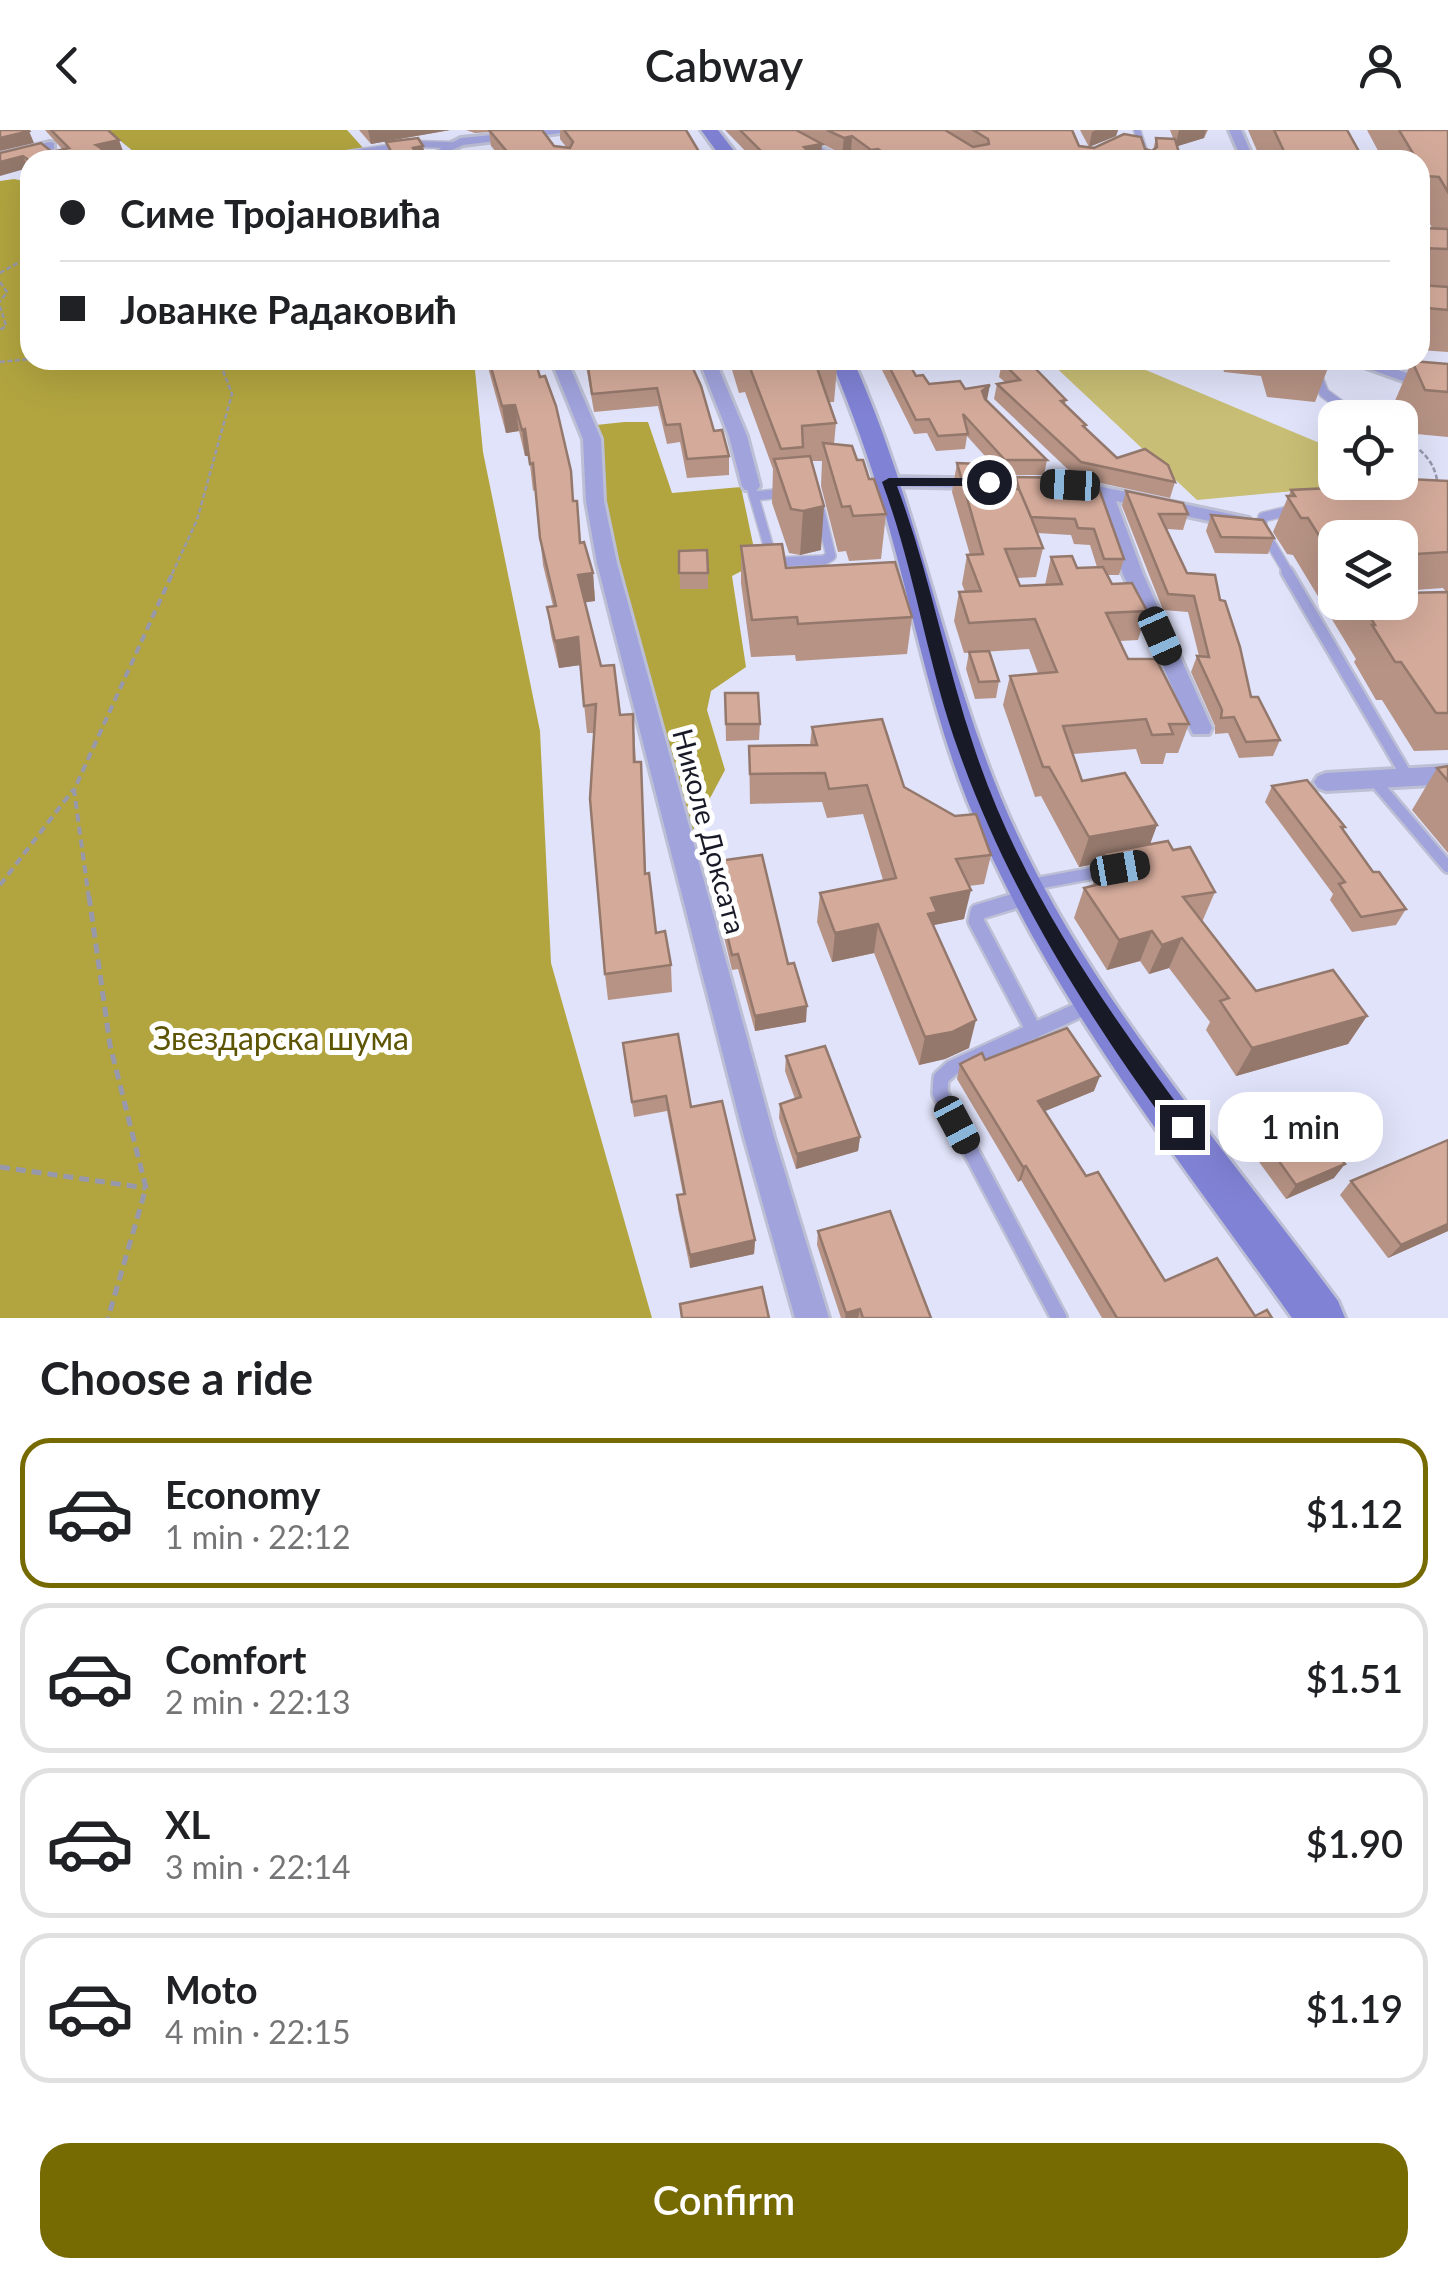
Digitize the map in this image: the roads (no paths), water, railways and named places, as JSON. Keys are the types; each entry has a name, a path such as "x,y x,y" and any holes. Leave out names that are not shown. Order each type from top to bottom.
{"main road":[{"path":"708,130 724,150"},
{"path":"846,370 906,526 966,750 1028,891 1094,1003 1321,1318"}],"street":[{"path":"448,130 456,144"},
{"path":"447,150 456,144 578,130"},
{"path":"778,130 819,150"},
{"path":"553,132 555,147"},
{"path":"36,133 54,150"},
{"path":"33,150 50,146"},
{"name":"Николе Доксата","path":"563,370 592,439 595,500 608,563 758,1137 812,1318"},
{"path":"711,370 738,436 752,491"},
{"path":"1382,370 1448,392"},
{"path":"1043,459 1070,485"},
{"path":"889,482 1070,485 1261,527"},
{"path":"1104,492 1133,574 1201,728"},
{"path":"1326,782 1448,774"}],"lane":[{"path":"1125,140 1138,131"},
{"path":"378,150 414,144 456,144"},
{"path":"1315,370 1324,393 1334,400"},
{"path":"794,492 752,491 770,556 791,564 832,556 814,490"},
{"path":"1303,508 1267,515 1260,522 1261,527 1408,778"},
{"path":"1374,780 1448,867"},
{"path":"1034,1031 976,921 978,912 1028,891 1134,866"},
{"path":"1058,1318 940,1092 941,1078 952,1068 1094,1003"}],"park label":[{"name":"Звездарска шума","path":"281,1037"}]}
